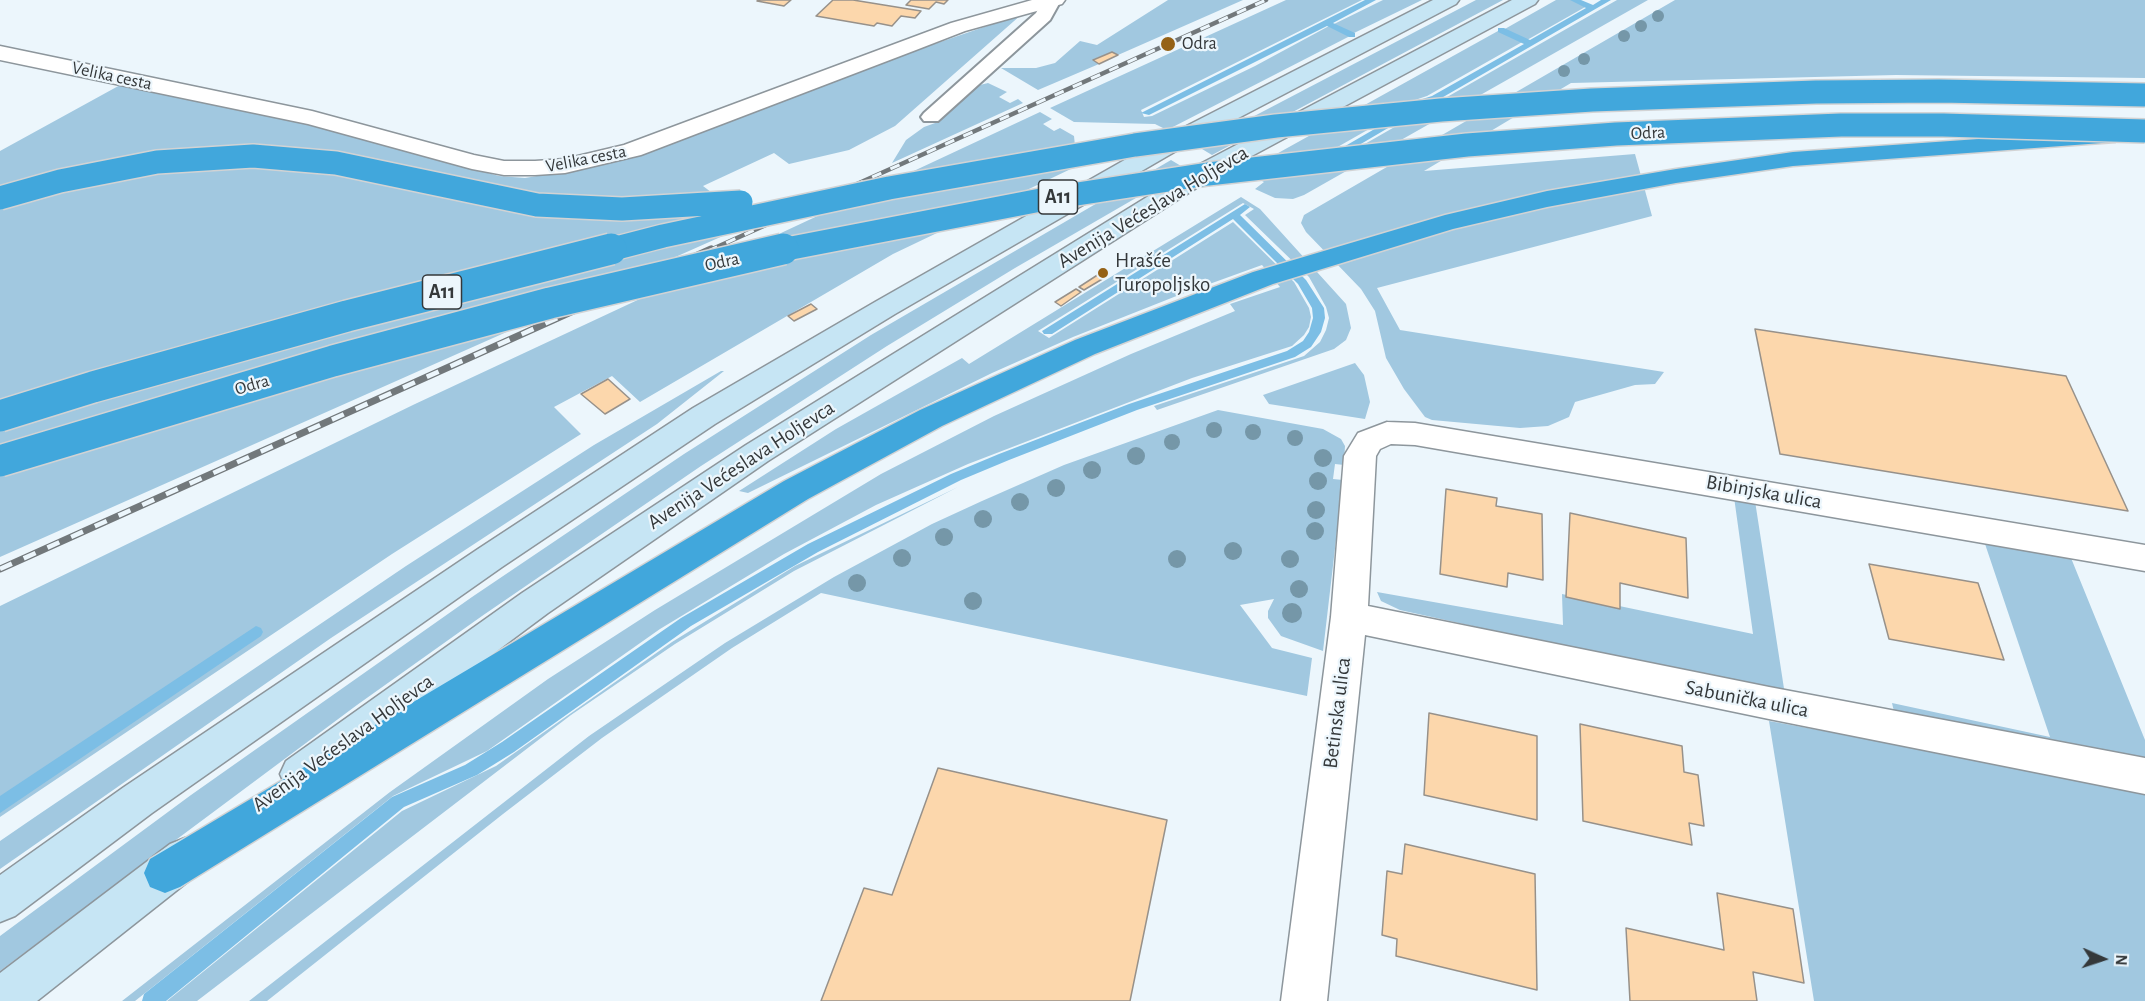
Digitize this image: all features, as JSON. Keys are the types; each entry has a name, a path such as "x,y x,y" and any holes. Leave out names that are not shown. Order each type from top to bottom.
{"highway":[{"name":"Odra","path":"0,416 93,387 347,316 663,236 889,188 1147,144 1276,126 1441,110 1592,100 1816,92 1939,91 2145,95"},
{"name":"Odra","path":"0,461 333,362 561,301 797,246 1051,198 1208,174 1467,145 1617,135 1841,125 1943,124 2145,133"},
{"path":"165,873 807,485 931,418 1085,346 1263,279 1445,224 1547,199 1676,176 1793,159 2145,133"},
{"path":"0,198 60,181 157,162 252,156 336,163 537,204 601,208 713,205 889,188"}],"main road":[{"name":"Avenija Većeslava Holjevca","path":"0,902 157,786 490,558 704,416 885,308 1174,142 1449,0"},
{"name":"Avenija Većeslava Holjevca","path":"1,1001 165,873 535,603 767,446 1211,168 1527,0"}],"street":[{"name":"Velika cesta","path":"0,53 312,118 472,162 504,168 535,168 565,166 632,150 928,38 1053,1"},
{"name":"Bibinjska ulica","path":"1382,435 1387,433 1415,434 2145,558"},
{"name":"Betinska ulica","path":"1304,1001 1323,816 1349,617 1360,456 1369,441 1382,435"},
{"name":"Sabunička ulica","path":"1349,617 1769,703 2145,776"}],"lane":[{"name":"Velika cesta","path":"931,117 1044,16 1053,1"}],"shaded area":[{"path":"1168,0 1243,0 1118,55 1112,52 1094,59 1099,64 1038,90 1001,68 1036,68 1055,63 1080,41 1097,45"},
{"path":"1286,0 1362,0 1141,110 1144,117 1152,116 1255,66 1329,26 1350,36 1167,130 1155,124 1074,122 1050,108"},
{"path":"1383,0 1422,0 1352,34 1332,25"},
{"path":"1476,0 1503,0 1212,155 1197,146"},
{"path":"1556,0 1572,0 1587,6 1527,40 1503,30"},
{"path":"1617,0 1648,0 1304,195 1293,199 1275,198 1255,189 1264,182 1244,172 1498,31 1524,41 1427,96 1415,100 1406,108 1320,157 1335,161"},
{"path":"1675,0 2145,0 2145,78 1896,75 1571,83 1424,171 1635,154 1652,216 1377,288 1400,330 1664,372 1655,384 1635,385 1575,402 1569,417 1548,426 1520,428 1432,420 1425,417 1404,389 1386,358 1375,311 1361,289 1306,232 1301,223 1304,215"},
{"path":"1022,14 895,126 849,150 789,164 774,153 703,186 752,223 0,557 0,151 122,84 307,124 499,176 525,178 585,168 649,151 914,51"},
{"path":"988,83 1007,92 999,97 1010,103 1018,99 1023,103 892,163 906,140 924,127 938,122 976,86"},
{"path":"1040,112 1052,119 1043,124 1054,131 1060,128 1074,136 1077,166 893,254 640,402 612,376 554,407 581,434 392,554 0,817 0,606 415,404"},
{"path":"1171,160 1186,169 1015,268 887,346 701,466 357,705 0,971 0,936 191,795 472,597 684,454 871,335"},
{"path":"1241,197 1260,209 1346,304 1351,328 1346,340 1334,349 1157,410 1154,406 1304,356 1320,342 1326,330 1329,318 1326,307 1309,277 1245,215 1254,209 1243,203 1038,331 1049,338 1233,222 1294,282 1309,308 1311,317 1309,327 1292,346 1192,378 968,464 876,505 784,554 660,629 487,751 393,796 135,1001 122,1001 390,792 548,679 655,610 881,474 994,416 1131,354 1235,311 1230,304 1280,287 1262,265 1179,295 1073,337 992,373 748,493 739,491 836,429 962,358 969,364"},
{"path":"1355,363 1364,375 1370,402 1365,419 1269,404 1263,395"},
{"path":"724,371 657,424 331,638 0,869 0,841 406,566 594,445"},
{"path":"1218,410 1323,429 1341,439 1345,446 1344,465 1335,464 1333,479 1343,480 1323,651 1281,636 1268,618 1268,611 1274,599 1240,605 1272,648 1312,658 1307,696 821,593 732,648 602,738 267,1001 249,1001 589,736 725,643 834,577 932,524 1064,465"},
{"path":"958,487 794,571 675,644 571,715 197,1001 167,1001 402,811 496,766 672,642 795,566"},
{"path":"1734,497 1755,501 1785,695 1400,610 1381,601 1377,592 1563,625 1562,594 1753,634"},
{"path":"1983,538 2071,558 2145,740 2145,765 1896,720 1892,703 2050,737"},
{"path":"1769,721 2145,789 2145,1001 1814,1001"}],"building":[{"path":"791,0 784,6 757,1"},
{"path":"833,0 853,0 921,11 915,18 901,16 892,26 877,23 874,26 816,16"},
{"path":"911,0 948,0 944,4 936,2 929,9 906,5"},
{"path":"1112,52 1118,55 1099,64 1093,60"},
{"path":"1099,274 1104,278 1084,290 1079,287"},
{"path":"1076,289 1081,292 1061,306 1055,302"},
{"path":"811,304 817,309 794,321 788,316"},
{"path":"1755,329 2066,376 2128,511 1780,454"},
{"path":"608,379 630,399 605,414 581,394"},
{"path":"1446,489 1497,498 1496,506 1542,514 1543,580 1508,573 1507,587 1440,574"},
{"path":"1570,513 1686,538 1688,598 1620,583 1620,609 1566,597"},
{"path":"1869,564 1978,583 2004,660 1889,639"},
{"path":"1429,713 1537,736 1537,820 1424,795"},
{"path":"1580,724 1682,746 1684,772 1698,775 1704,826 1689,823 1692,845 1583,821"},
{"path":"938,768 1167,820 1130,1001 821,1001 864,888 892,895"},
{"path":"1405,844 1535,874 1537,990 1396,956 1397,939 1382,935 1387,871 1402,874"},
{"path":"1717,893 1793,909 1804,983 1753,972 1757,1001 1630,1001 1626,928 1724,950"}],"waterway":[{"path":"1327,23 1372,0"},
{"path":"1574,0 1593,8"},
{"path":"1593,8 1607,0"},
{"path":"1416,107 1419,103 1435,98 1593,8"},
{"path":"1146,113 1327,23"},
{"path":"1327,23 1352,35"},
{"path":"1501,30 1530,43"},
{"path":"1333,156 1397,119"},
{"path":"1048,331 1245,207"},
{"path":"151,1001 398,802 471,770 508,747 686,622 813,548 956,477 1004,457 1133,407 1291,354 1307,344 1315,332 1319,318 1318,308 1302,282 1234,215"},
{"path":"0,805 256,632"}],"railway":[{"path":"708,251 1266,0"},
{"path":"0,569 711,249"}],"place":[{"name":"Odra","path":"1168,44"},
{"name":"Hrašće Turopoljsko","path":"1103,273"}]}
